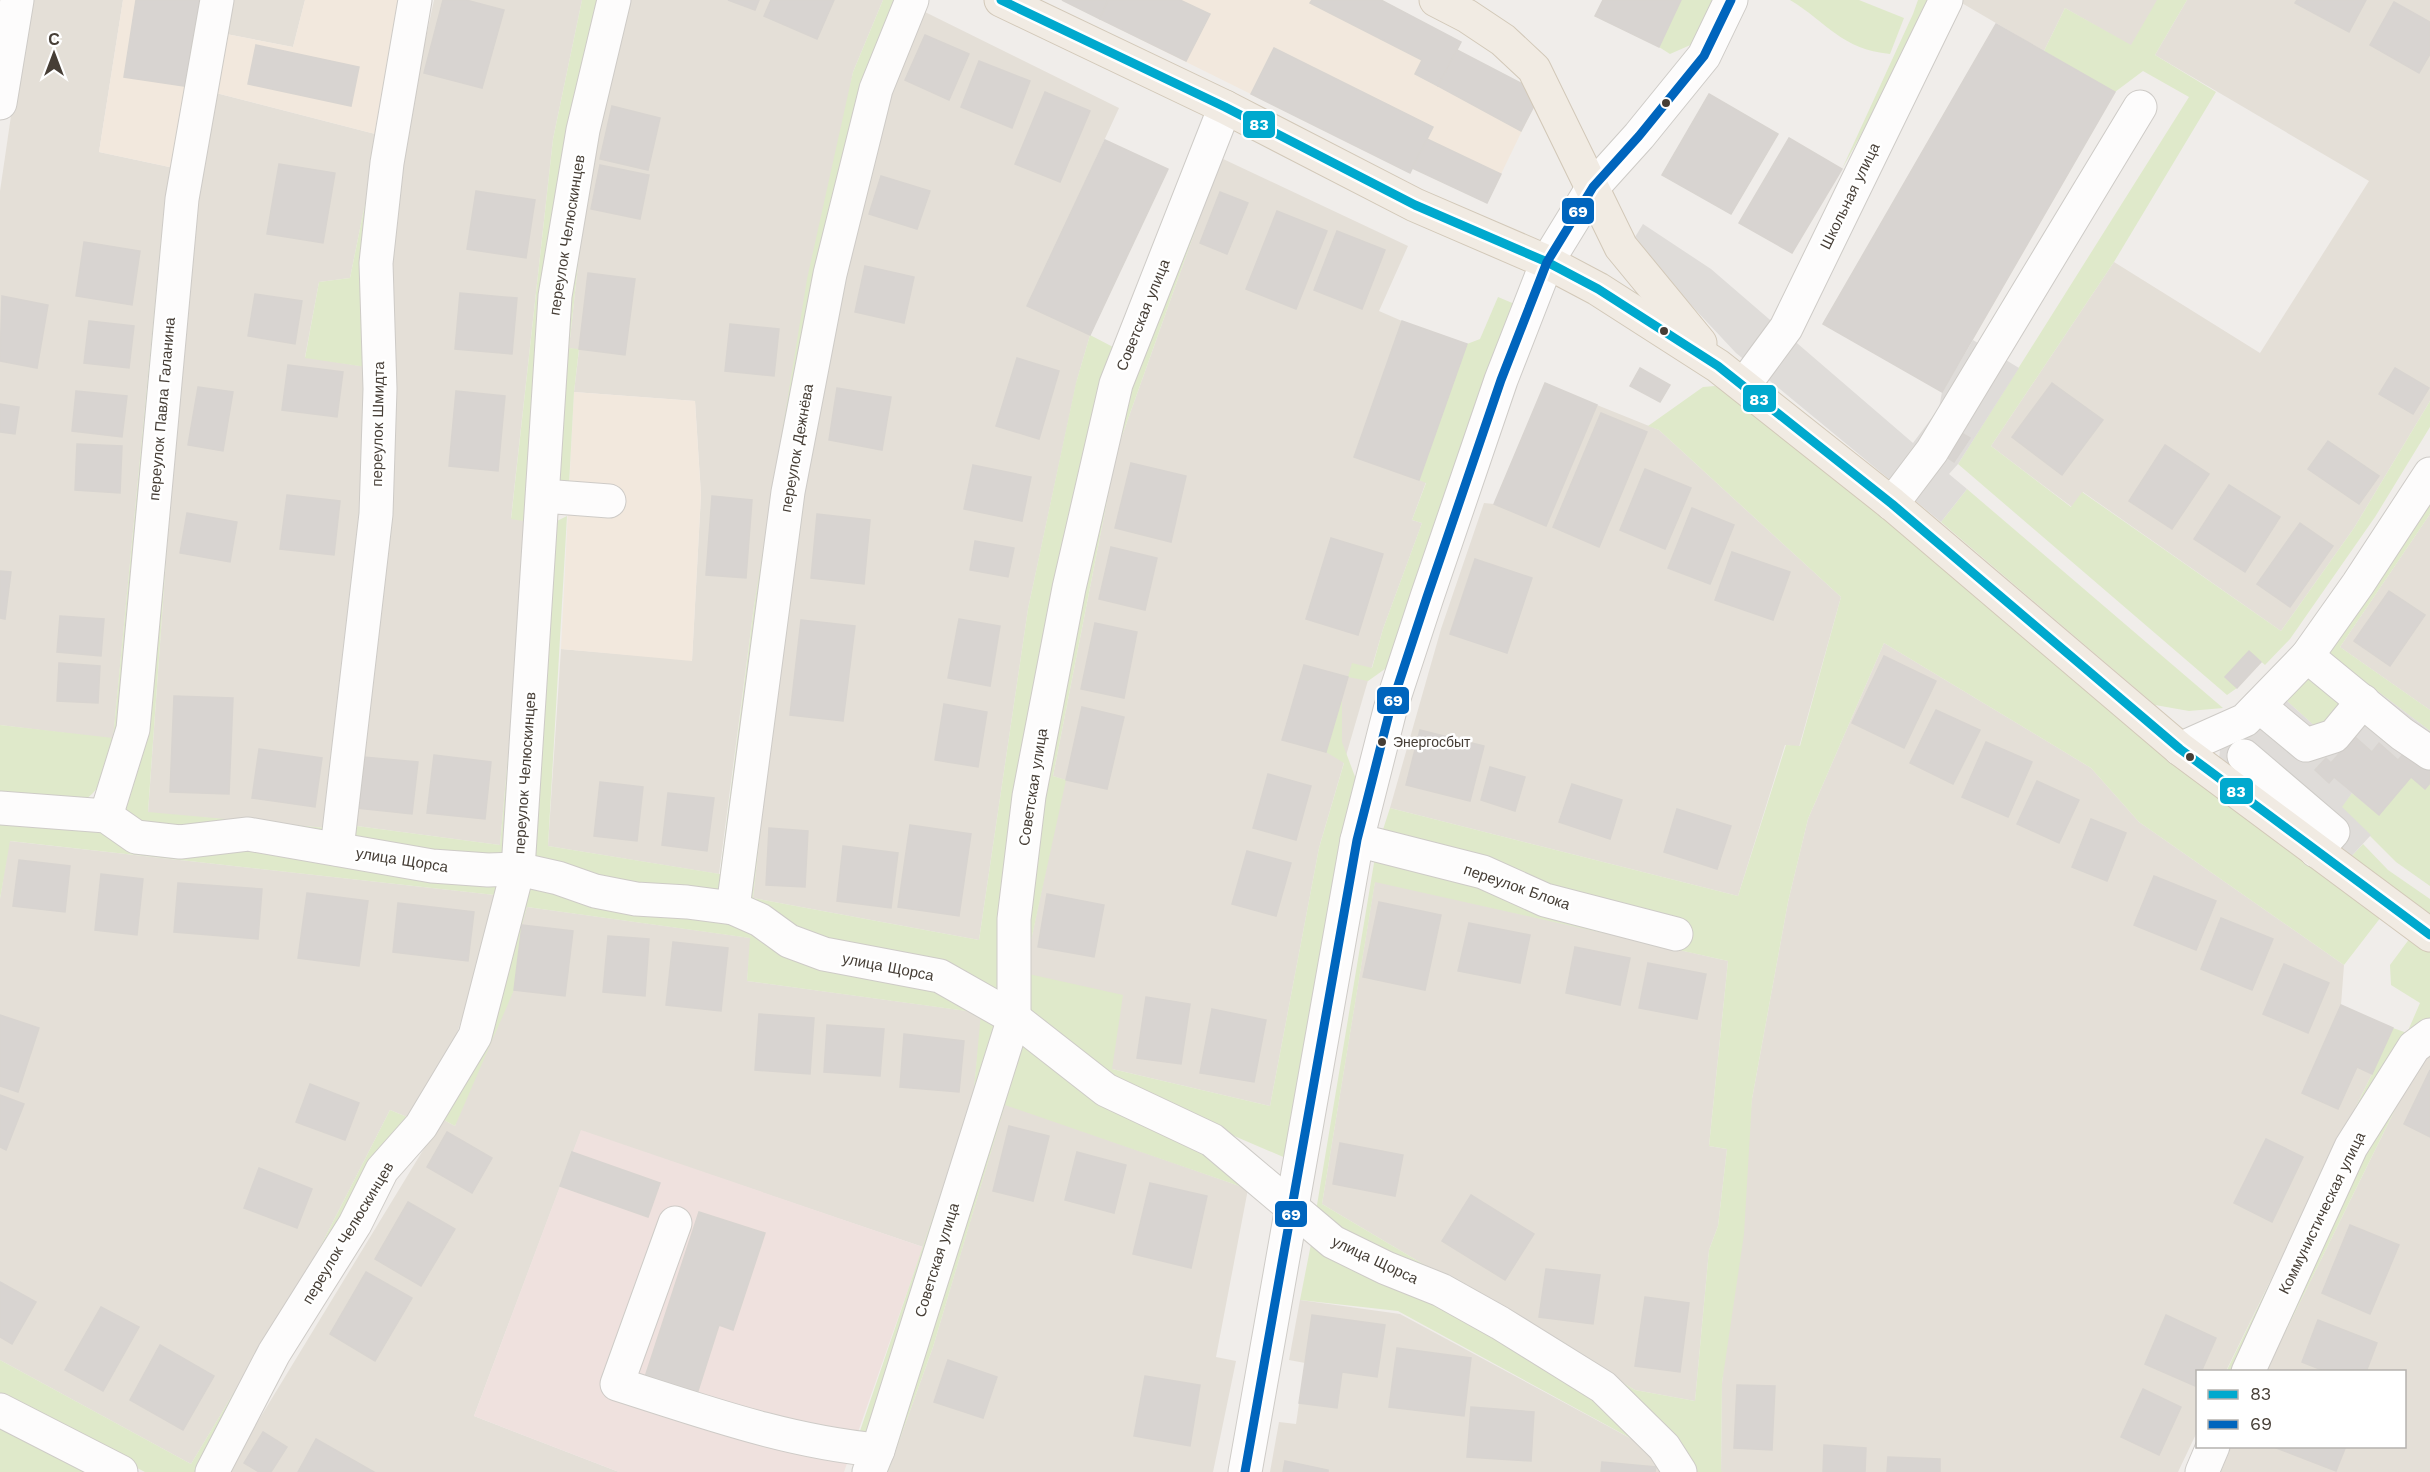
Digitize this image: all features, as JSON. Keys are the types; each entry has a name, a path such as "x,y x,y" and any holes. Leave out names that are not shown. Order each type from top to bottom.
{"main road":[{"path":"1000,0 1225,107 1415,206 1547,262 1598,289 1718,366 1892,504 2180,749 2430,935"},
{"path":"1436,0 1467,16 1503,40 1534,69 1621,247 1718,366"}],"street":[{"path":"0,103 17,0"},
{"name":"переулок Павла Галанина","path":"106,816 133,729 182,199 217,0"},
{"name":"переулок Шмидта","path":"337,849 376,514 380,389 376,263 387,163 415,0"},
{"name":"переулок Челюскинцев","path":"212,1472 274,1353 355,1224 382,1170 421,1126 475,1036 518,869 555,296 583,130 614,0"},
{"name":"переулок Дежнёва","path":"733,908 788,492 830,274 876,89 912,0"},
{"path":"1245,1472 1357,840 1390,710 1427,597 1501,380 1547,262 1593,187 1639,136 1704,56 1731,0"},
{"name":"Школьная улица","path":"1744,385 1786,327 1946,0"},
{"name":"Советская улица","path":"873,1461 1014,1017 1014,920 1029,796 1069,588 1113,395 1225,107"},
{"path":"1892,504 1932,451 2140,107"},
{"path":"2180,749 2245,720 2307,656 2358,584 2430,474"},
{"path":"543,496 609,501"},
{"path":"2307,656 2402,734 2430,753"},
{"path":"2259,706 2306,745 2334,736 2363,701"},
{"path":"2244,756 2333,832 2316,851"},
{"path":"0,808 106,816"},
{"name":"улица Щорса","path":"106,816 136,837 180,842 248,834 432,866 488,870 518,869 558,878 595,891 626,897 733,908 760,920 789,941 824,954 940,976 1014,1017 1106,1089 1212,1140 1333,1242 1386,1268 1441,1290 1500,1323 1603,1387 1664,1447 1680,1472"},
{"name":"переулок Блока","path":"1357,840 1483,872 1545,900 1676,934"},
{"name":"Коммунистическая улица","path":"2248,1370 2351,1147 2414,1047 2430,1035"},
{"path":"675,1223 617,1384 767,1431 854,1448 873,1461"},
{"path":"0,1410 121,1472"},
{"path":"2202,1472 2212,1448"}],"shaded area":[{"path":"28,0 123,0 99,152 174,168 161,241 113,739 0,725 0,191"},
{"path":"123,0 204,0 174,168 99,152"},
{"path":"228,0 305,0 293,47 221,33"},
{"path":"305,0 399,0 379,135 212,92 221,33 293,47"},
{"path":"434,0 582,0 553,139 511,518 529,522 500,845 349,825 387,263 400,158"},
{"path":"630,0 883,0 853,72 754,606 719,874 548,846 561,649 692,660 701,495 695,401 574,392 579,350 569,348 584,210 605,101"},
{"path":"1061,0 1381,0 1461,42 1457,50 1534,106 1487,203 1412,168 1410,173"},
{"path":"1961,0 2158,0 2131,46 2065,8 2044,51 1960,2"},
{"path":"2187,0 2430,0 2430,401 2354,528 2281,631 2083,492 2072,507 1991,446 2114,262 2260,353 2369,181 2155,55"},
{"path":"923,11 1119,108 1028,306 1090,335 1077,380 1028,609 979,940 753,898 796,508 844,267 886,104"},
{"path":"212,92 379,135 350,278 319,282 305,357 373,368 358,594 327,828 148,813 186,279"},
{"path":"1221,158 1408,246 1379,311 1402,321 1354,456 1426,482 1412,520 1422,523 1383,629 1319,848 1270,1106 1112,1069 1024,973 1065,780 1053,776 1117,450"},
{"path":"1643,224 1711,269 1913,443 1939,408 1942,392 1973,340 2019,368 1958,464 1949,474 1967,489 1941,522 1736,353 1632,242"},
{"path":"574,392 695,401 701,495 692,661 561,649"},
{"path":"1597,405 1659,430 1841,597 1799,747 1785,745 1738,896 1390,808 1441,629 1484,503 1494,504 1546,526"},
{"path":"2430,514 2430,710 2340,647"},
{"path":"1884,643 2091,768 2139,822 2344,965 2341,1005 2393,1028 2226,1370 2196,1370 2196,1434 2178,1472 1721,1472 1722,1383 1752,1099 1788,902 1808,819"},
{"path":"2326,652 2430,731 2430,770 2398,760 2379,743 2372,752 2354,736 2331,763 2326,758 2315,770 2329,782 2334,777 2352,793 2342,807 2371,835 2347,861 2219,760 2220,750 2251,733 2287,701 2319,730 2342,700"},
{"path":"9,841 495,895 491,931 447,1063 412,1119 390,1110 313,1261 191,1464 0,1360 0,899"},
{"path":"1375,881 1728,961 1709,1146 1727,1149 1718,1226 1709,1250 1695,1401 1635,1390 1322,1204"},
{"path":"527,907 751,938 747,981 982,1013 973,1099 923,1247 581,1131 474,1416 619,1472 227,1472 442,1119 455,1126"},
{"path":"2430,1049 2430,1472 2218,1472 2230,1448 2406,1448 2406,1370 2266,1370 2421,1057"},
{"path":"1005,1104 1248,1189 1216,1357 1236,1361 1213,1472 888,1472 933,1347"},
{"path":"581,1130 923,1247 844,1472 619,1472 474,1416"},
{"path":"1300,1300 1400,1314 1654,1451 1665,1472 1270,1472 1279,1422 1296,1424 1305,1363 1289,1360"}],"green space":[{"path":"582,0 603,0 508,861 347,842 349,825 500,845 529,522 511,519 553,139"},
{"path":"883,0 899,0 866,90 729,897 690,895 529,862 553,523 567,516 548,846 720,874 754,606 807,279 853,72"},
{"path":"1681,0 1716,0 1695,43 1670,54 1659,47"},
{"path":"1790,0 1859,0 1904,18 1890,54 1859,47 1847,41"},
{"path":"1918,0 1936,0 1842,169 1913,14"},
{"path":"2157,0 2187,0 2155,55 2216,92 2114,262 1991,446 2071,507 2082,492 2281,631 2354,528 2430,401 2430,427 2375,517 2290,639 2265,665 2249,651 2225,677 2237,688 2227,695 1958,464 2189,97 2143,71 2115,92 2044,51 2065,8 2131,45"},
{"path":"605,101 584,210 569,348 579,349 574,392 569,485 556,480 566,296"},
{"path":"379,135 373,368 305,358 319,282 350,278"},
{"path":"1221,158 1117,450 1053,776 1066,780 1024,973 1123,995 1112,1069 1270,1106 1319,848 1344,763 1326,752 1342,700 1342,742 1357,782 1288,1159 1111,1083 1024,1015 1022,922 1121,391"},
{"path":"174,168 123,727 106,774 91,795 82,802 55,805 0,797 0,725 113,738 161,241"},
{"path":"186,279 148,812 327,828 331,841 138,830 116,812"},
{"path":"1498,297 1517,305 1392,664 1368,681 1348,677 1352,663 1372,668 1383,629 1422,523 1412,520 1426,483 1419,480 1467,344 1480,339"},
{"path":"1090,335 1113,347 1002,993 827,945 743,904 796,508 753,898 979,940 1028,609 1076,383"},
{"path":"1715,386 1740,401 2381,917 2344,965 2139,822 2091,768 1884,643 1808,819 1788,902 1752,1099 1744,1234 1722,1383 1721,1471 1723,1472 1688,1472 1670,1443 1315,1217 1376,851 1390,808 1738,896 1786,745 1800,746 1841,597 1659,430 1648,426 1703,387","holes":["1375,882 1728,961 1709,1146 1727,1149 1718,1226 1709,1250 1695,1401 1635,1390 1322,1204"]},
{"path":"1967,489 2223,708 2189,711 2155,705 1941,522"},
{"path":"2430,494 2430,514 2340,647 2430,710 2430,731 2326,652"},
{"path":"2310,673 2343,700 2319,730 2287,701"},
{"path":"2411,777 2425,788 2430,783 2430,886 2396,862 2341,807 2352,793 2379,815"},
{"path":"0,821 101,833 134,850 248,843 500,885 495,895 10,841 0,899"},
{"path":"2363,844 2388,870 2430,899 2430,921 2347,861"},
{"path":"525,879 714,914 938,987 1004,1026 872,1430 859,1434 973,1099 981,1013 747,981 750,938 527,907 522,925 514,990 455,1126 442,1119"},
{"path":"2410,938 2430,952 2430,1025 2243,1370 2227,1370 2393,1028 2407,1033 2420,1003 2391,985 2390,965"},
{"path":"1015,1041 1211,1148 1248,1189 1005,1105 933,1347 888,1472 876,1472"},
{"path":"2421,1057 2266,1370 2357,1156"},
{"path":"390,1110 412,1119 313,1261"},
{"path":"1312,1239 1439,1296 1600,1391 1654,1451 1398,1311 1300,1300"},
{"path":"0,1360 191,1464 242,1379 199,1472 145,1472 0,1398"},
{"path":"0,1422 97,1472 0,1472"}],"building":[{"path":"136,0 204,0 190,87 124,77"},
{"path":"443,0 466,0 504,10 482,88 424,73"},
{"path":"728,0 759,0 755,10"},
{"path":"771,0 834,0 817,39 764,16"},
{"path":"1062,0 1108,0 1100,19"},
{"path":"1108,0 1180,0 1210,14 1186,61 1100,19"},
{"path":"1312,0 1381,0 1461,42 1438,86 1415,74 1422,60 1310,3"},
{"path":"1603,0 1681,0 1659,47 1595,16"},
{"path":"2297,0 2366,0 2349,32 2295,3"},
{"path":"2394,2 2430,22 2430,54 2419,73 2370,45"},
{"path":"1996,24 2115,92 1942,392 1823,324"},
{"path":"925,35 969,54 949,100 905,80"},
{"path":"256,45 359,67 351,106 248,84"},
{"path":"1274,48 1433,127 1410,173 1251,94"},
{"path":"1457,50 1528,87 1534,106 1521,131 1438,86"},
{"path":"979,61 1030,81 1012,128 961,107"},
{"path":"1045,92 1090,111 1060,182 1015,164"},
{"path":"1709,94 1778,134 1731,214 1662,175"},
{"path":"612,106 660,118 648,170 600,159"},
{"path":"1789,138 1842,169 1792,253 1739,223"},
{"path":"1427,139 1501,174 1487,203 1412,168"},
{"path":"1105,140 1168,169 1090,335 1027,306"},
{"path":"279,164 335,173 323,243 267,234"},
{"path":"600,165 649,175 640,219 591,209"},
{"path":"881,176 930,191 917,229 869,214"},
{"path":"476,191 535,200 526,258 467,249"},
{"path":"1220,192 1248,203 1227,254 1200,243"},
{"path":"1277,211 1327,231 1296,309 1246,289"},
{"path":"1337,231 1385,250 1362,309 1314,290"},
{"path":"84,242 140,251 132,305 76,296"},
{"path":"865,266 914,277 904,323 855,312"},
{"path":"588,273 635,279 625,355 579,349"},
{"path":"460,293 517,298 512,354 455,349"},
{"path":"255,294 302,301 295,344 248,336"},
{"path":"2,296 48,305 37,368 0,361"},
{"path":"89,321 134,326 129,368 84,363"},
{"path":"1402,321 1467,344 1419,480 1354,457"},
{"path":"730,324 779,329 774,376 725,371"},
{"path":"1017,358 1059,371 1039,439 996,426"},
{"path":"288,365 343,372 337,417 282,410"},
{"path":"1640,368 1670,385 1660,402 1630,386"},
{"path":"2395,368 2429,388 2413,414 2379,394"},
{"path":"1545,383 1597,405 1546,526 1494,504"},
{"path":"2052,383 2103,420 2062,475 2012,437"},
{"path":"198,387 233,392 223,451 188,445"},
{"path":"837,388 891,397 882,450 829,440"},
{"path":"76,391 127,396 122,437 72,431"},
{"path":"456,391 505,396 498,471 449,466"},
{"path":"0,404 19,407 15,434 0,432"},
{"path":"1601,413 1647,432 1599,547 1553,527"},
{"path":"1958,431 1970,438 1954,462 1942,454"},
{"path":"2328,441 2379,476 2359,504 2308,469"},
{"path":"77,444 122,446 120,493 75,490"},
{"path":"2165,445 2209,474 2172,529 2129,501"},
{"path":"1131,463 1186,476 1171,542 1115,528"},
{"path":"973,465 1031,477 1022,521 964,509"},
{"path":"1645,469 1691,488 1665,549 1620,530"},
{"path":"2229,485 2280,517 2245,572 2194,539"},
{"path":"287,495 340,501 334,555 280,549"},
{"path":"712,496 752,500 746,578 706,575"},
{"path":"1692,508 1734,525 1710,584 1668,568"},
{"path":"187,513 237,522 230,562 180,553"},
{"path":"817,514 870,520 864,584 811,578"},
{"path":"2300,523 2333,546 2290,607 2257,584"},
{"path":"1331,538 1383,554 1358,635 1306,619"},
{"path":"975,541 1014,548 1008,577 970,570"},
{"path":"1111,547 1157,558 1145,610 1099,599"},
{"path":"1732,552 1790,572 1773,620 1715,600"},
{"path":"1475,559 1532,578 1507,653 1450,634"},
{"path":"0,571 11,572 5,619 0,618"},
{"path":"2389,591 2425,615 2390,666 2354,641"},
{"path":"60,616 104,619 101,656 57,652"},
{"path":"959,619 1000,626 990,686 948,678"},
{"path":"801,620 855,626 843,721 790,715"},
{"path":"1095,623 1137,632 1124,698 1081,689"},
{"path":"2249,651 2261,662 2237,688 2225,677"},
{"path":"1884,656 1936,681 1904,748 1852,723"},
{"path":"59,663 100,666 98,703 57,701"},
{"path":"1304,665 1348,677 1326,752 1282,740"},
{"path":"174,696 233,698 229,794 170,792"},
{"path":"944,704 987,712 978,767 935,760"},
{"path":"1082,707 1124,717 1107,789 1066,780"},
{"path":"1936,710 1980,730 1953,784 1910,763"},
{"path":"1420,730 1484,746 1470,801 1406,785"},
{"path":"2354,736 2372,752 2379,743 2398,760 2407,750 2430,770 2430,783 2425,789 2411,777 2379,815 2334,777 2329,783 2315,770 2326,758 2331,763"},
{"path":"1986,742 2032,762 2008,817 1962,797"},
{"path":"259,749 322,758 315,807 252,798"},
{"path":"434,755 491,762 485,819 427,813"},
{"path":"363,757 418,762 412,814 357,808"},
{"path":"1490,767 1525,777 1515,811 1481,800"},
{"path":"1268,774 1311,786 1296,840 1253,828"},
{"path":"2037,781 2079,800 2059,843 2017,824"},
{"path":"600,782 643,787 637,841 594,836"},
{"path":"1572,784 1622,800 1610,839 1559,822"},
{"path":"668,793 714,798 707,851 662,845"},
{"path":"1677,809 1731,826 1717,869 1664,852"},
{"path":"2091,819 2126,833 2107,881 2072,867"},
{"path":"910,825 971,834 959,916 898,907"},
{"path":"769,828 808,831 805,887 766,885"},
{"path":"843,846 898,853 891,908 837,901"},
{"path":"1247,851 1291,863 1276,916 1232,904"},
{"path":"19,860 70,866 65,912 13,906"},
{"path":"101,874 143,879 137,935 95,930"},
{"path":"2154,876 2216,901 2196,950 2134,925"},
{"path":"178,883 262,889 258,939 174,932"},
{"path":"307,893 368,901 359,966 298,958"},
{"path":"1047,894 1104,905 1094,957 1038,947"},
{"path":"1379,902 1441,915 1425,990 1363,977"},
{"path":"398,903 474,912 468,961 393,952"},
{"path":"2221,918 2273,939 2252,990 2201,969"},
{"path":"1469,923 1530,935 1520,983 1458,971"},
{"path":"522,925 573,931 565,996 514,990"},
{"path":"608,936 649,939 645,996 603,992"},
{"path":"673,942 728,948 721,1011 666,1005"},
{"path":"1575,947 1630,958 1620,1005 1566,993"},
{"path":"1648,963 1706,974 1697,1019 1639,1008"},
{"path":"2284,964 2329,983 2308,1033 2263,1014"},
{"path":"1146,997 1190,1004 1181,1064 1137,1058"},
{"path":"2341,1005 2393,1028 2372,1074 2357,1067 2338,1109 2302,1093"},
{"path":"1212,1009 1266,1020 1254,1082 1200,1073"},
{"path":"759,1014 814,1018 810,1074 755,1070"},
{"path":"0,1015 39,1028 18,1092 0,1086"},
{"path":"827,1025 884,1029 880,1076 824,1072"},
{"path":"904,1034 964,1041 959,1092 900,1087"},
{"path":"2430,1070 2430,1137 2404,1124"},
{"path":"310,1084 359,1103 345,1140 296,1122"},
{"path":"0,1095 24,1104 6,1150 0,1147"},
{"path":"1009,1126 1049,1136 1033,1201 993,1191"},
{"path":"447,1132 492,1158 472,1193 427,1167"},
{"path":"2266,1139 2303,1157 2272,1222 2234,1203"},
{"path":"1340,1143 1403,1155 1395,1196 1333,1184"},
{"path":"572,1152 660,1183 648,1217 560,1186"},
{"path":"1077,1152 1126,1165 1114,1213 1065,1200"},
{"path":"259,1168 312,1189 297,1228 244,1208"},
{"path":"1150,1183 1207,1196 1191,1268 1133,1254"},
{"path":"1471,1195 1534,1234 1505,1280 1442,1241"},
{"path":"408,1202 455,1229 421,1286 375,1259"},
{"path":"699,1212 765,1233 733,1330 719,1325 696,1397 644,1380"},
{"path":"2350,1225 2399,1245 2370,1314 2322,1293"},
{"path":"1546,1269 1600,1275 1593,1324 1539,1317"},
{"path":"366,1272 412,1298 375,1361 330,1334"},
{"path":"0,1282 36,1302 12,1344 0,1337"},
{"path":"1645,1297 1689,1303 1680,1372 1635,1366"},
{"path":"101,1307 139,1327 103,1391 65,1370"},
{"path":"1312,1315 1385,1325 1377,1377 1342,1372 1337,1408 1299,1403"},
{"path":"2166,1315 2216,1338 2202,1370 2196,1370 2195,1386 2145,1364"},
{"path":"2318,1320 2377,1343 2367,1370 2322,1370 2302,1362"},
{"path":"160,1345 214,1376 183,1430 130,1400"},
{"path":"1397,1348 1471,1358 1464,1416 1389,1407"},
{"path":"948,1360 997,1377 983,1418 934,1402"},
{"path":"1145,1376 1200,1385 1190,1446 1134,1436"},
{"path":"1737,1385 1775,1386 1772,1450 1734,1448"},
{"path":"2143,1389 2181,1407 2159,1455 2121,1437"},
{"path":"1471,1407 1534,1412 1531,1461 1467,1457"},
{"path":"263,1432 287,1447 271,1472 259,1472 244,1463"},
{"path":"316,1439 374,1472 298,1472"},
{"path":"1824,1445 1866,1448 1865,1472 1823,1472"},
{"path":"2276,1448 2345,1448 2336,1471"},
{"path":"1888,1457 1940,1459 1940,1472 1887,1472"},
{"path":"1285,1461 1328,1470 1328,1472 1283,1472"},
{"path":"1602,1462 1656,1467 1655,1472 1601,1472"}],"transit line":[{"name":"83","path":"1001,0 1225,107 1415,205 1547,262 1598,289 1718,366 1892,504 2180,749 2430,935"},
{"name":"69","path":"1245,1472 1357,840 1390,710 1427,597 1501,380 1547,262 1593,187 1639,136 1704,56 1731,0"}],"place":[{"name":"Энергосбыт","path":"1382,742"}]}
